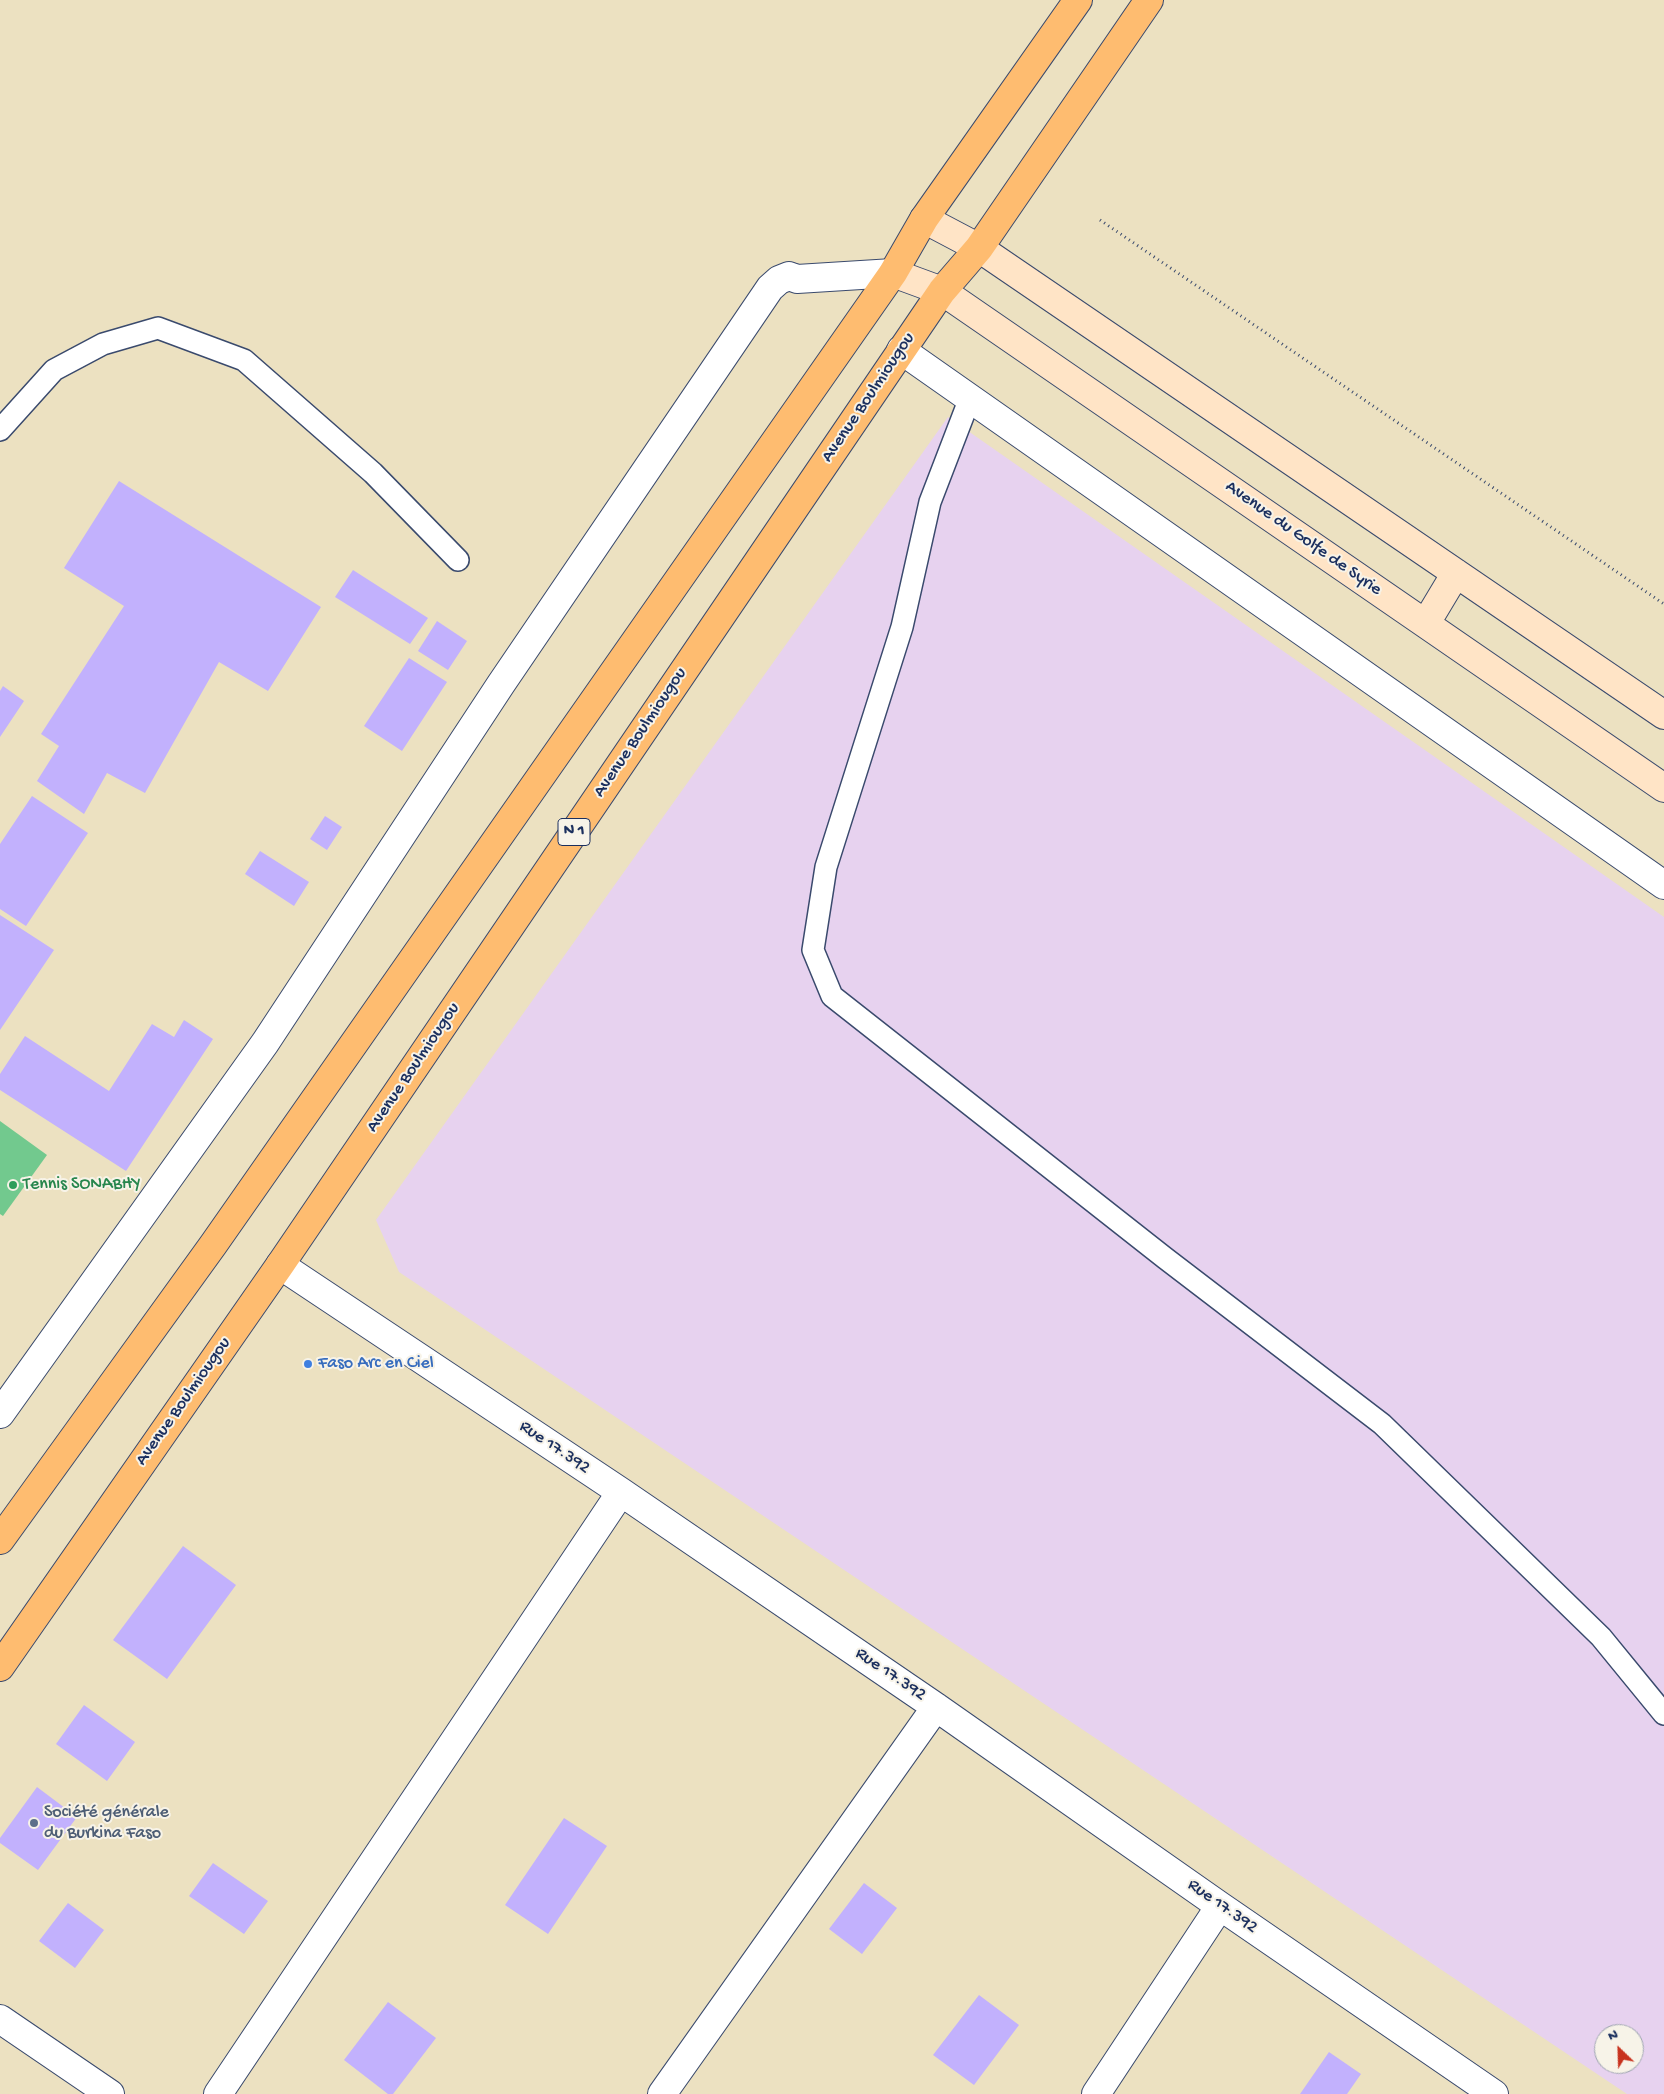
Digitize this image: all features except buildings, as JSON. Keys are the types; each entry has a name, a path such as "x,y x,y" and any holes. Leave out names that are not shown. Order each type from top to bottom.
{"highway":[{"path":"0,1540 213,1245 893,273 924,219 1078,0"},
{"name":"Avenue Boulmiougou","path":"0,1666 280,1265 901,350 942,291 980,248 1149,0"}],"main road":[{"path":"924,219 980,248 1664,716"},
{"name":"Avenue du Golfe de Syrie","path":"893,273 942,291 1664,788"},
{"path":"1426,623 1456,573"}],"street":[{"path":"0,1414 265,1043 501,684 770,288 779,280 789,276 797,280 893,273"},
{"path":"901,350 1664,885"},
{"name":"Rue 17.392","path":"280,1265 621,1492 936,1707 1220,1906 1494,2094"},
{"path":"218,2094 621,1492"},
{"path":"662,2094 936,1707"},
{"path":"1096,2094 1220,1906"},
{"path":"0,2019 110,2094"}],"lane":[{"path":"0,430 54,370 104,344 158,328 244,360 373,473 458,560"},
{"path":"970,398 930,502 902,627 826,866 813,950 832,996 1165,1258 1382,1424 1601,1637 1664,1714"}],"path":[{"path":"1100,220 1664,604"}],"shaded area":[{"path":"948,417 1664,917 1664,2094 1627,2094 1597,2074 1644,2074 1644,2024 1594,2024 1594,2072 399,1272 376,1220"}],"green space":[{"name":"Tennis SONABHY","path":"0,1121 47,1155 3,1216 0,1214"}],"place":[{"name":"Tennis SONABHY","path":"13,1185"},
{"name":"Faso Arc en Ciel","path":"308,1364"},
{"name":"Société générale du Burkina Faso","path":"34,1823"}]}
